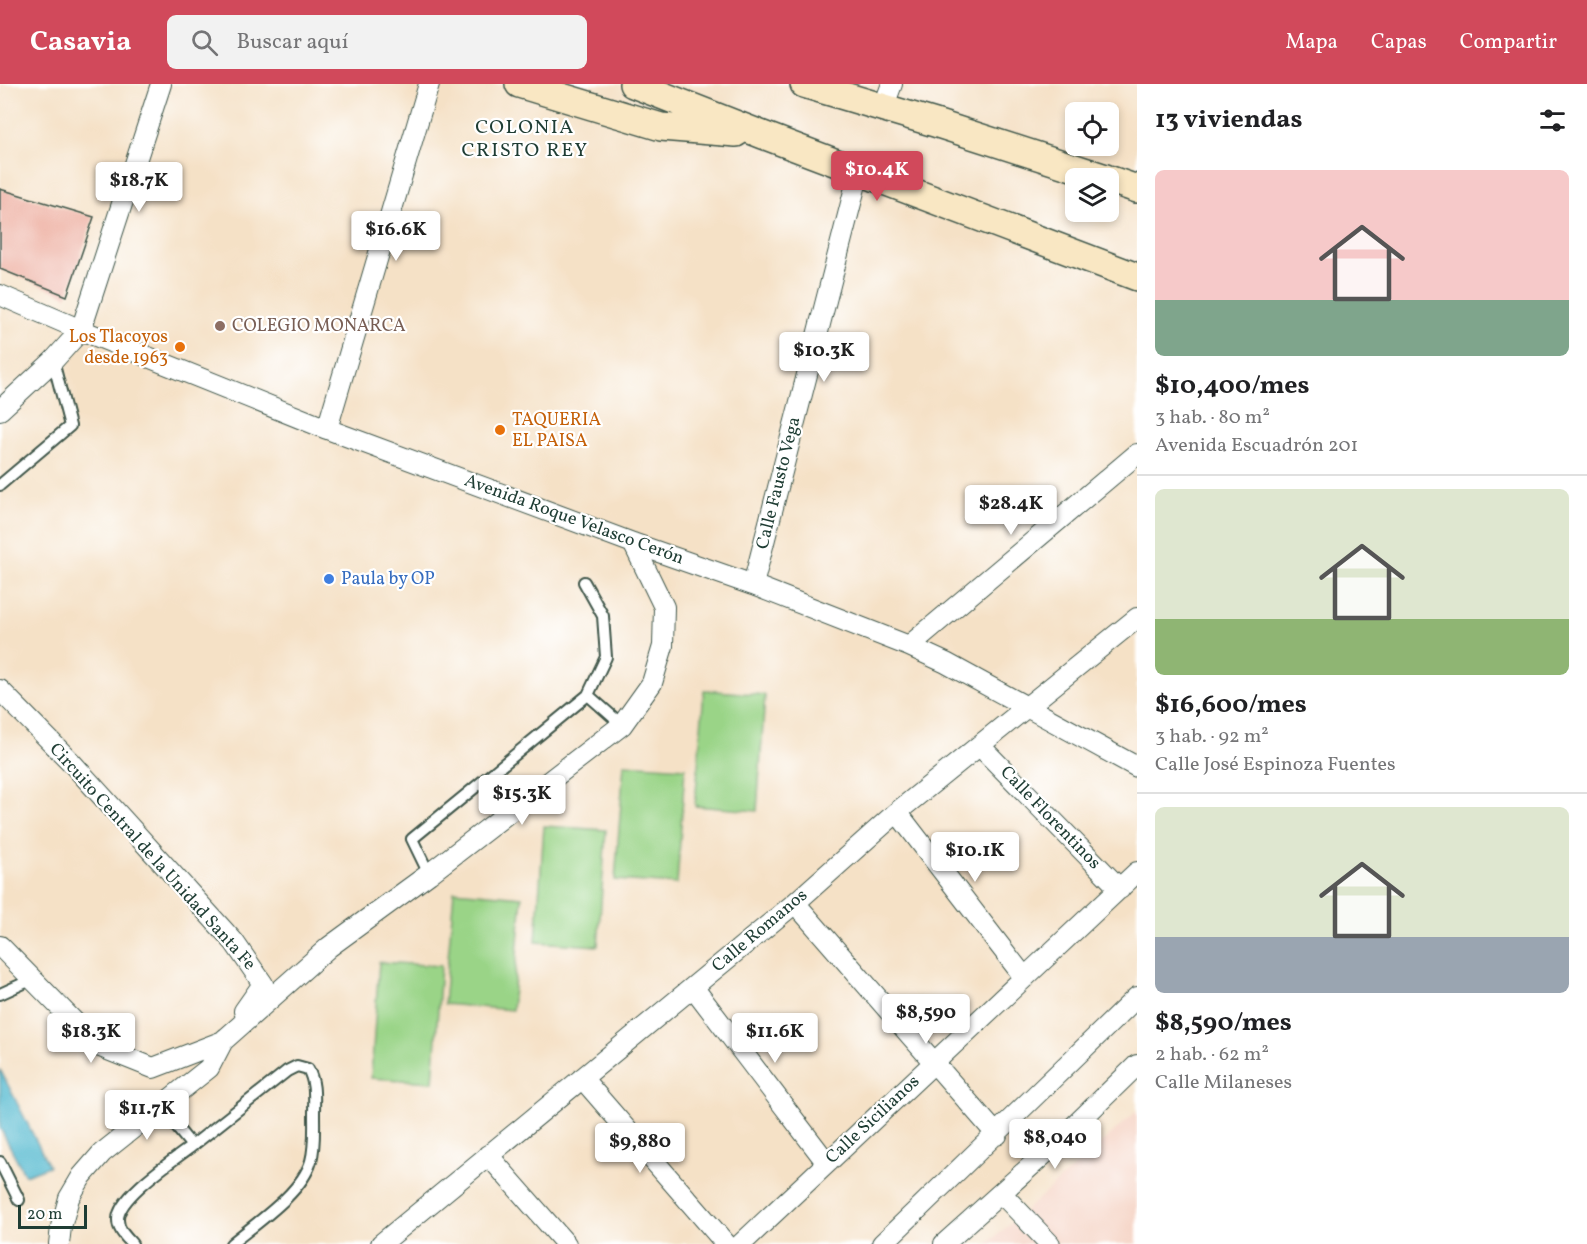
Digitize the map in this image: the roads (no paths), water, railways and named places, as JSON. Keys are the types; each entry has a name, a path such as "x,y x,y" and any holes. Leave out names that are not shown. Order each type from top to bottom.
{"main road":[{"path":"519,84 662,128 763,135"},
{"path":"633,84 1137,277"},
{"path":"804,84 888,96 935,123 1073,168"},
{"path":"1119,183 1137,189"}],"street":[{"path":"0,410 53,361 81,330 161,84"},
{"path":"327,429 429,84"},
{"name":"Calle Fausto Vega","path":"753,585 859,172"},
{"name":"Avenida Roque Velasco Cerón","path":"0,295 327,429 633,543 753,585 909,646 946,663 1137,766"},
{"path":"909,646 1137,454"},
{"path":"0,946 98,1046 153,1068 223,1041 329,947 429,874 622,724 652,683 663,646 664,607 633,543"},
{"name":"Calle Romanos","path":"381,1244 403,1238 488,1155 795,903 897,812 1137,618"},
{"name":"Circuito Central de la Unidad Santa Fe","path":"0,690 71,762 234,942 263,984 223,1041"},
{"name":"Calle Florentinos","path":"980,746 1120,889"},
{"path":"897,812 1024,977"},
{"name":"Calle Sicilianos","path":"741,1244 1137,872"},
{"path":"795,903 996,1134"},
{"path":"693,987 827,1163"},
{"path":"882,1244 1137,996"},
{"path":"59,1244 69,1198 82,1176 102,1153 209,1068 223,1041"},
{"path":"944,1244 1061,1139 1137,1065"},
{"path":"582,1078 726,1244"},
{"path":"488,1155 566,1244"},
{"path":"1001,1193 1050,1244"}],"lane":[{"path":"0,485 70,426 53,361"},
{"path":"429,874 412,839 588,695 606,657 603,616 584,582"},
{"path":"588,695 622,724"},
{"path":"0,994 33,979"},
{"path":"132,1244 122,1233 117,1221 120,1210 128,1197 287,1071 297,1066 308,1069 313,1078 314,1117 312,1159 306,1175 296,1189 231,1244"},
{"path":"160,1107 192,1146"},
{"path":"0,1162 19,1200"}],"water":[{"path":"0,1069 49,1166 25,1175 0,1128"}],"place":[{"name":"COLEGIO MONARCA","path":"220,326"},
{"name":"Los Tlacoyos desde 1963","path":"180,347"},
{"name":"TAQUERIA EL PAISA","path":"500,430"},
{"name":"Paula by OP","path":"329,579"}],"district":[{"name":"COLONIA CRISTO REY","path":"525,140"}]}
